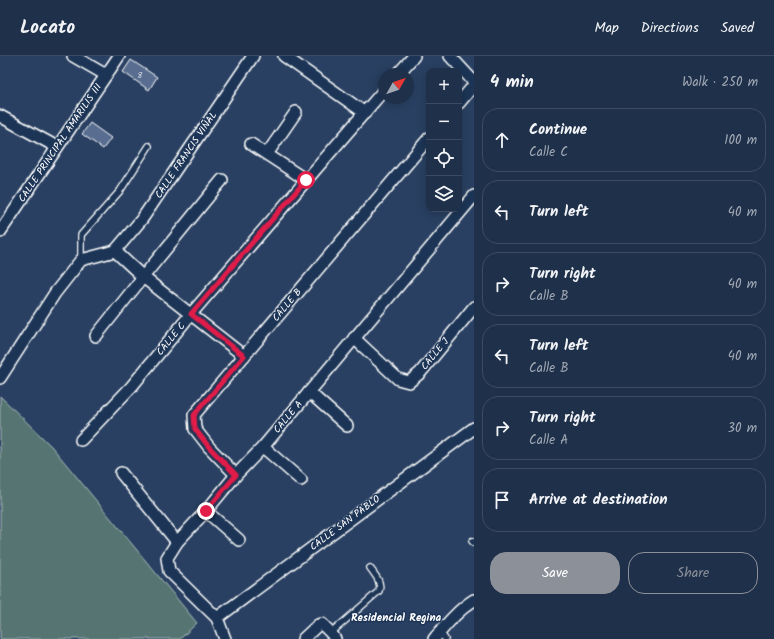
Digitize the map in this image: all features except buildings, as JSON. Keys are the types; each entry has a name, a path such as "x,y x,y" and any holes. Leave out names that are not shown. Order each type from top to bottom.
{"street":[{"path":"73,56 106,75"},
{"name":"CALLE PRINCIPAL AMARILIS III","path":"0,231 119,56"},
{"name":"CALLE FRANCIS VIÑAL","path":"115,251 142,219 253,56"},
{"path":"284,56 364,113"},
{"path":"450,56 474,83 462,98"},
{"path":"402,68 408,58"},
{"name":"CALLE C","path":"81,440 132,386 191,314 378,97"},
{"path":"267,154 296,112"},
{"path":"0,116 57,147"},
{"name":"CALLE B","path":"236,475 209,447 195,429 194,415 427,140"},
{"path":"251,144 306,180"},
{"path":"96,336 222,180"},
{"name":"CALLE A","path":"225,639 217,618 169,571 166,558 177,542 206,511 236,475 263,447 474,196"},
{"path":"0,378 55,293 81,260 115,251 143,277 244,356"},
{"name":"CALLE J","path":"354,338 398,379 409,382 420,373 474,307"},
{"path":"309,392 347,426"},
{"name":"CALLE SAN PABLO","path":"217,618 474,428"},
{"path":"263,447 301,480"},
{"path":"121,473 177,542"},
{"path":"206,511 239,540"},
{"path":"440,637 465,606 474,600"},
{"path":"303,639 318,625 322,624 333,636"}],"lane":[{"path":"81,260 81,235 120,191 149,146"},
{"path":"333,636 379,591 379,582 370,568"}],"green space":[{"path":"0,396 52,447 197,623 180,639 0,639"}],"district":[{"name":"Residencial Regina","path":"396,618"}],"route":[{"path":"206,511 236,475 209,447 195,429 194,415 244,356 191,314 306,180"}]}
